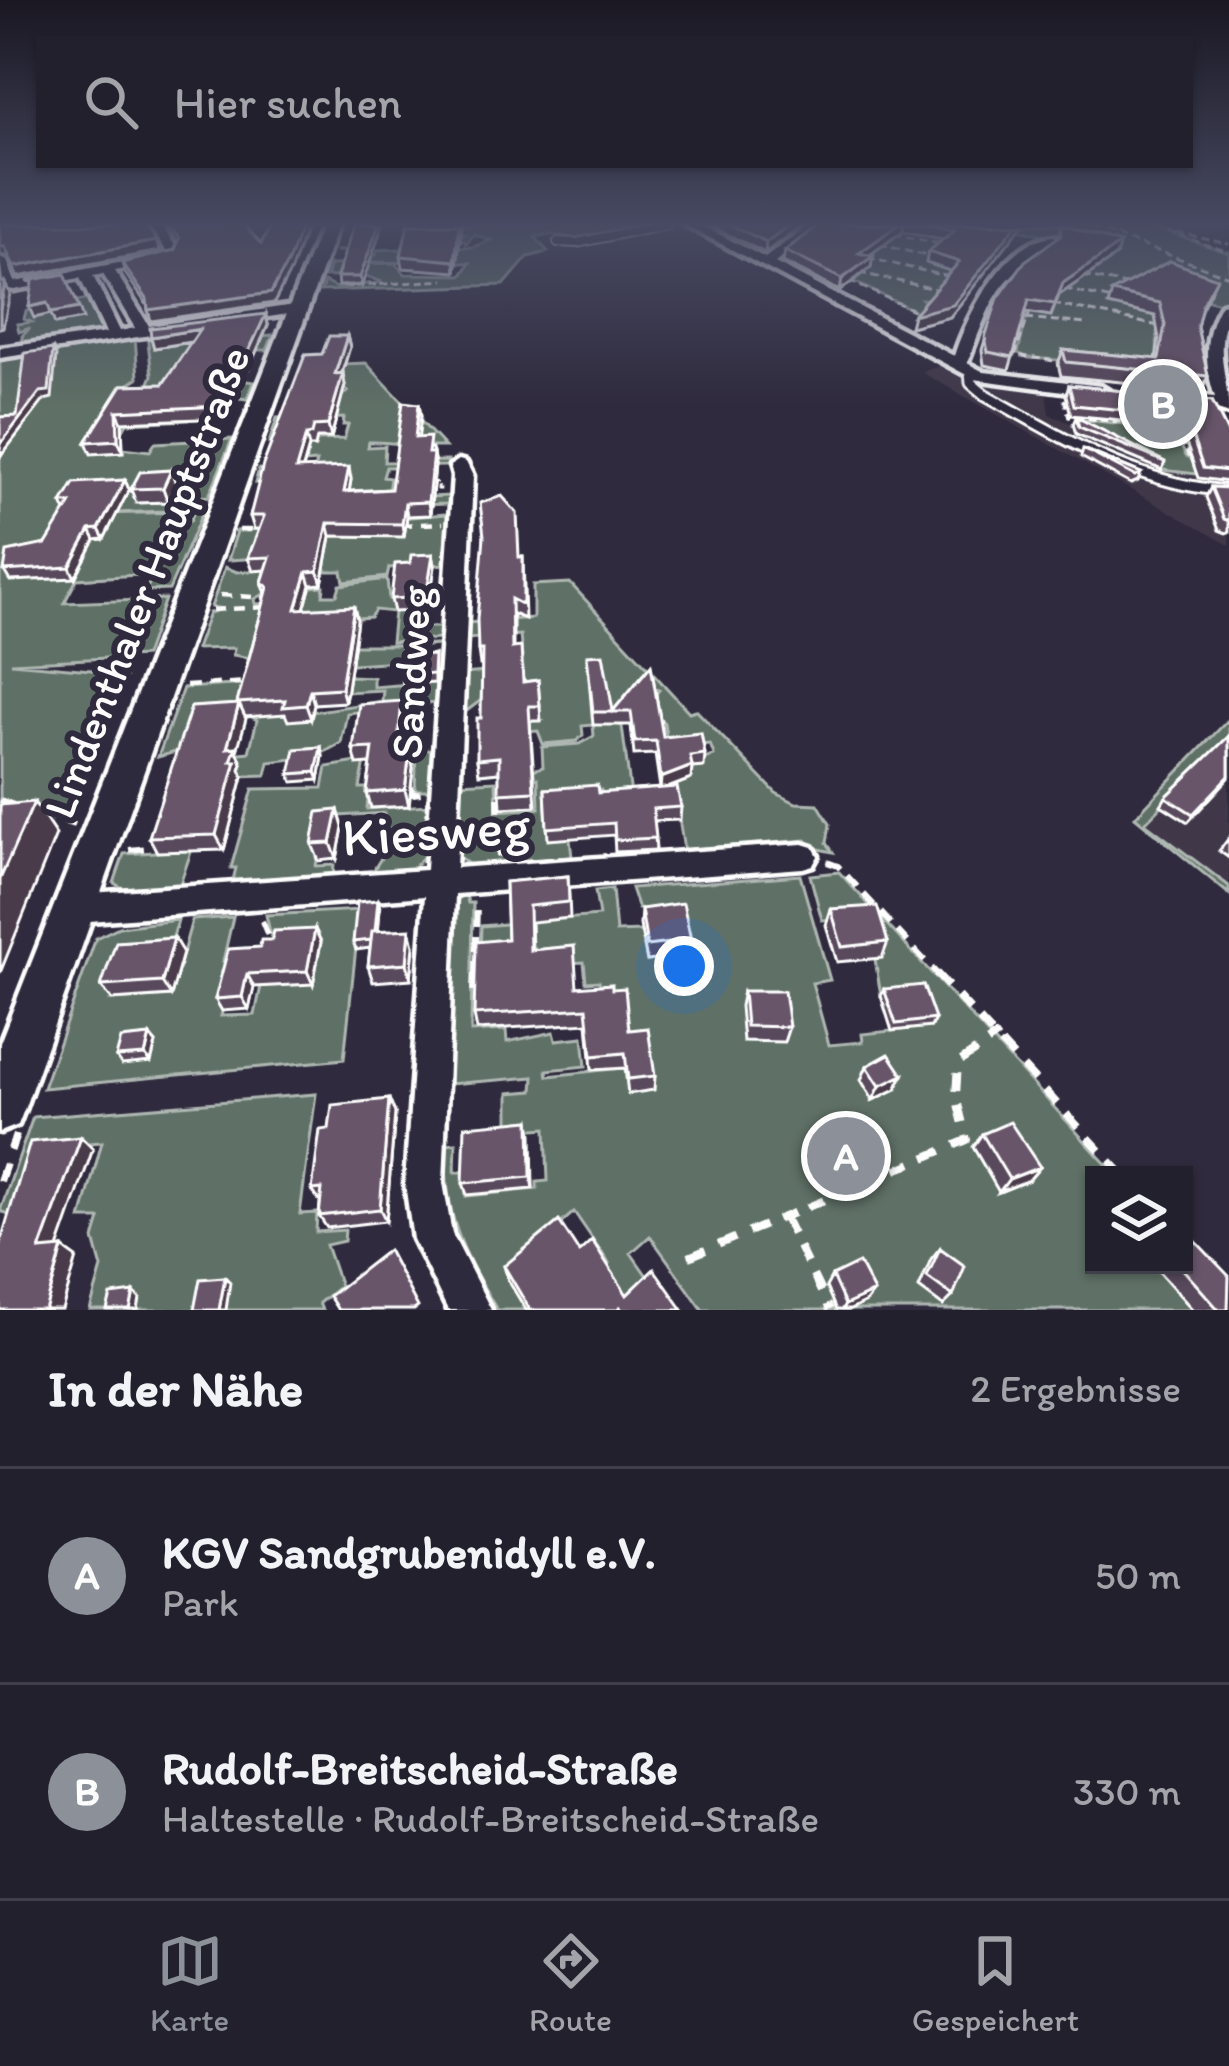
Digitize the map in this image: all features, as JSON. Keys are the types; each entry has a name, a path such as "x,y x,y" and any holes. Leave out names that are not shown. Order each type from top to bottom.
{"street":[{"path":"90,285 115,336"},
{"path":"117,285 144,332"},
{"name":"Lindenthaler Hauptstraße","path":"0,1107 76,908 110,842 231,481 309,285"},
{"path":"808,285 994,380 1115,392"},
{"path":"962,367 970,322 994,285"},
{"path":"1153,400 1228,405 1214,362 1217,324 1226,307"},
{"path":"0,353 301,308"},
{"name":"Sandweg","path":"459,466 460,522 424,1201 441,1258 470,1310"},
{"name":"Kiesweg","path":"76,908 803,856"}],"lane":[{"path":"962,367 984,394 1146,478 1178,489 1229,490"}],"path":[{"path":"344,286 358,285"},
{"path":"858,285 911,311 925,311"},
{"path":"916,285 938,290"},
{"path":"932,300 942,285"},
{"path":"1048,285 1113,301"},
{"path":"1125,285 1138,288"},
{"path":"1016,355 1036,301 1159,326"},
{"path":"1160,360 1156,344 1162,314"},
{"path":"1026,318 1087,324"},
{"path":"1000,352 1069,363"},
{"path":"1063,395 1069,416 1180,427 1188,456 1195,458"},
{"path":"1153,400 1153,425"},
{"path":"386,526 460,522"},
{"path":"232,530 266,530"},
{"path":"208,595 268,598"},
{"path":"203,610 270,607"},
{"path":"175,687 253,682"},
{"path":"478,989 474,991 477,902 485,902 493,879 499,797"},
{"path":"0,800 110,842 159,847"},
{"path":"803,856 838,866 1116,1166"},
{"path":"265,894 261,916 273,953"},
{"path":"689,1257 967,1140 956,1096 958,1063 998,1035"},
{"path":"784,1216 830,1310"}],"shaded area":[{"path":"949,363 983,381 1046,390 1049,414 1196,474 1192,456 1229,453 1229,545 921,372"},
{"path":"1229,738 1229,886 1145,823"}],"green space":[{"path":"323,285 500,285 321,291"},
{"path":"861,285 947,285 931,299 922,299 926,303 917,312"},
{"path":"1009,285 1229,285 1229,306 1206,299 1163,322 1157,338 1159,367 1029,358 1018,353 1026,320 1046,287 1038,292"},
{"path":"89,299 105,332 24,345 22,336 30,328 19,332 17,324 31,322 24,319 26,311"},
{"path":"147,334 186,342 273,335 267,350 257,350 261,340 225,378 254,382 247,399 226,396 185,414 187,420 127,423 113,447 150,451 155,443 232,439 209,496 168,500 176,492 175,484 137,503 168,502 164,511 94,514 186,512 182,521 190,521 194,512 203,511 169,590 146,591 153,574 77,579 64,603 165,599 145,656 11,663 127,673 69,809 0,822 0,357 135,336 138,378 123,388 147,388 152,375"},
{"path":"366,363 445,447 369,442 368,447 385,446 384,462 448,461 447,466 386,467 383,477 390,478 387,499 449,496 448,504 346,507 351,477 255,483 259,469 313,473 316,462 304,463 308,447 315,447 317,440 344,439 348,425 343,425 344,418 319,419 302,441 269,443 277,418 301,417 348,392 318,365"},
{"path":"1077,419 1172,429 1197,474 1162,470 1080,428"},
{"path":"447,514 444,564 389,568 387,577 344,582 342,571 325,571 326,560 255,599 256,604 291,602 309,587 324,586 323,595 337,595 340,585 387,579 389,599 421,598 419,620 427,627 441,627 440,639 391,642 394,612 375,610 370,617 348,619 344,645 439,645 401,648 399,661 305,667 233,655 234,648 196,649 209,613 223,609 211,607 225,567 237,572 275,569 277,557 228,560 237,531"},
{"path":"570,583 689,712 696,710 776,793 796,803 818,804 830,824 827,843 833,852 814,848 806,840 684,850 672,774 714,755 710,744 668,748 664,723 648,703 659,690 646,684 614,723 622,726 632,803 605,815 601,790 549,794 570,839 572,857 469,865 458,856 460,783 496,781 497,811 539,808 538,778 499,780 543,767 542,747 579,744 594,736 593,725 582,726 583,735 577,741 543,744 538,731 504,733 519,723 540,720 484,698 460,716 463,674 523,669 520,635 467,639 467,623 533,618 533,585"},
{"path":"349,676 373,677 373,687 437,682 435,703 347,713 341,743 317,756 269,762 266,775 238,776 230,754 249,752 257,720 248,715 182,750 158,757 183,688 250,684 312,712 382,701 383,690 346,692"},
{"path":"1229,719 1229,738 1145,823 1229,886 1229,894 1135,817"},
{"path":"432,749 429,790 415,790 416,765 365,762 360,788 369,788 367,809 428,805 424,856 412,870 371,874 383,855 384,813 324,817 316,866 334,865 333,877 232,884 236,868 231,868 253,789 323,788 327,767 357,762 358,753"},
{"path":"191,852 179,887 128,891 114,883 124,854"},
{"path":"839,872 1108,1166 1085,1166 1085,1274 1162,1274 1193,1310 703,1310 650,1236 631,1253 647,1276 625,1296 574,1212 544,1238 509,1280 526,1310 497,1310 457,1232 448,1192 446,1144 456,1143 455,1172 466,1172 466,1196 537,1189 537,1182 548,1181 546,1128 509,1131 509,1093 533,1091 534,1077 448,1084 455,903 465,892 468,903 473,903 471,1032 506,1030 507,1042 554,1032 556,1040 583,1037 586,1066 547,1070 548,1076 631,1067 599,981 586,982 584,962 535,965 534,948 480,957 481,926 599,916 595,891 612,889 616,932 641,931 647,961 655,960 670,977 689,975 700,965 694,942 686,941 678,908 638,909 631,888 800,875 830,980 812,983 829,1045 863,1042 862,1034 930,1027 919,992 881,996 875,959 835,919 822,920 810,875"},
{"path":"360,910 344,1059 43,1088 96,938 119,927 178,920 168,954 112,1000 171,996 192,920 233,917 223,961 235,961 221,1016 255,1015 261,986 312,983 272,940 266,915"},
{"path":"316,1094 300,1214 317,1213 316,1232 345,1230 344,1241 326,1245 340,1286 319,1303 322,1310 90,1310 102,1268 94,1239 100,1219 81,1219 102,1142 77,1144 22,1218 0,1211 33,1117"}],"building":[{"path":"32,285 70,285 79,308 51,313 47,303 29,307"},
{"path":"137,285 275,285 271,293 148,310"},
{"path":"939,285 969,285 953,305 913,315"},
{"path":"1007,285 1062,285 1055,304 1029,300 1013,357 988,352 985,337"},
{"path":"1125,285 1213,285 1197,327 1208,376 1066,362 1063,350 1159,359 1165,325 1160,303 1112,292"},
{"path":"266,314 247,355 235,355 218,389 229,389 222,406 117,411 118,440 86,442 122,385 163,384 200,329 151,337 150,328"},
{"path":"329,336 347,336 335,374 343,373 328,425 314,426 312,434 306,435 296,469 349,467 344,492 391,489 403,402 419,404 415,438 430,437 428,453 433,453 428,502 405,503 402,524 328,523 318,571 307,572 296,609 354,606 341,688 310,690 306,705 283,707 285,700 237,703 268,587 262,582 270,557 248,558 264,516 250,516 263,465 305,355 322,354"},
{"path":"53,349 49,391 40,392 0,445 0,417 17,416 25,353"},
{"path":"1069,385 1212,401 1229,435 1229,471 1203,468 1185,416 1074,405"},
{"path":"1076,417 1165,462 1079,427"},
{"path":"1083,449 1141,473 1135,476"},
{"path":"171,470 163,488 131,489 140,472"},
{"path":"125,480 99,529 90,530 70,567 4,571 7,552 46,544 71,503 62,503 74,483"},
{"path":"1211,487 1229,488 1229,521 1224,519"},
{"path":"502,496 517,513 519,557 523,557 523,605 511,599 512,648 521,647 523,682 538,680 540,706 529,706 534,791 499,793 499,757 477,759 482,650 478,650 477,619 484,536 480,503"},
{"path":"433,554 426,597 391,599 395,564 410,563 411,555"},
{"path":"603,654 613,711 651,665 663,737 701,733 705,754 690,756 692,766 661,778 656,741 635,742 631,712 593,712 587,655"},
{"path":"434,655 433,674 402,677 403,657"},
{"path":"402,701 397,753 410,752 405,790 367,793 373,748 353,749 359,704"},
{"path":"239,704 227,748 236,747 231,761 236,761 216,835 149,837 191,707"},
{"path":"1229,736 1229,776 1193,814 1166,797"},
{"path":"321,747 316,772 290,774 295,749"},
{"path":"597,785 598,793 677,787 681,807 653,809 656,838 615,840 614,823 547,828 545,789"},
{"path":"34,802 0,879 0,805"},
{"path":"338,810 331,843 312,844 318,812"},
{"path":"568,876 569,902 529,906 530,950 574,946 577,987 612,984 612,989 625,988 629,1030 648,1028 655,1076 628,1079 625,1053 592,1056 587,1008 474,1015 476,942 507,939 505,882"},
{"path":"378,900 371,940 353,942 357,902"},
{"path":"683,903 691,940 647,946 641,909"},
{"path":"877,906 888,942 842,947 831,909"},
{"path":"315,929 307,971 247,974 242,997 215,999 228,949 260,947 261,940 272,940 274,931"},
{"path":"410,929 407,963 368,966 372,931"},
{"path":"174,938 162,982 101,986 116,942"},
{"path":"923,985 935,1019 896,1024 884,989"},
{"path":"743,991 784,991 789,1027 746,1026"},
{"path":"150,1036 145,1055 116,1057 121,1039"},
{"path":"889,1054 903,1075 880,1086 867,1066"},
{"path":"389,1099 380,1209 319,1216 322,1189 312,1190 320,1130 329,1129 332,1105"},
{"path":"530,1120 531,1177 463,1183 465,1126"},
{"path":"1010,1122 1040,1167 1009,1179 982,1134"},
{"path":"81,1137 40,1250 63,1248 45,1310 0,1310 0,1244 30,1142"},
{"path":"559,1221 579,1252 592,1240 627,1295 654,1269 683,1310 530,1310 504,1266"},
{"path":"1193,1238 1229,1276 1228,1310 1219,1310 1187,1274 1193,1274"},
{"path":"940,1248 965,1266 953,1296 927,1277"},
{"path":"388,1250 418,1307 338,1310 329,1296"},
{"path":"859,1263 874,1292 845,1305 832,1276"},
{"path":"225,1277 219,1310 194,1310 200,1279"},
{"path":"134,1292 130,1310 107,1310 111,1295"}],"place":[{"name":"Rudolf-Breitscheid-Straße","path":"1163,404"},
{"name":"KGV Sandgrubenidyll e.V.","path":"846,1156"}]}
